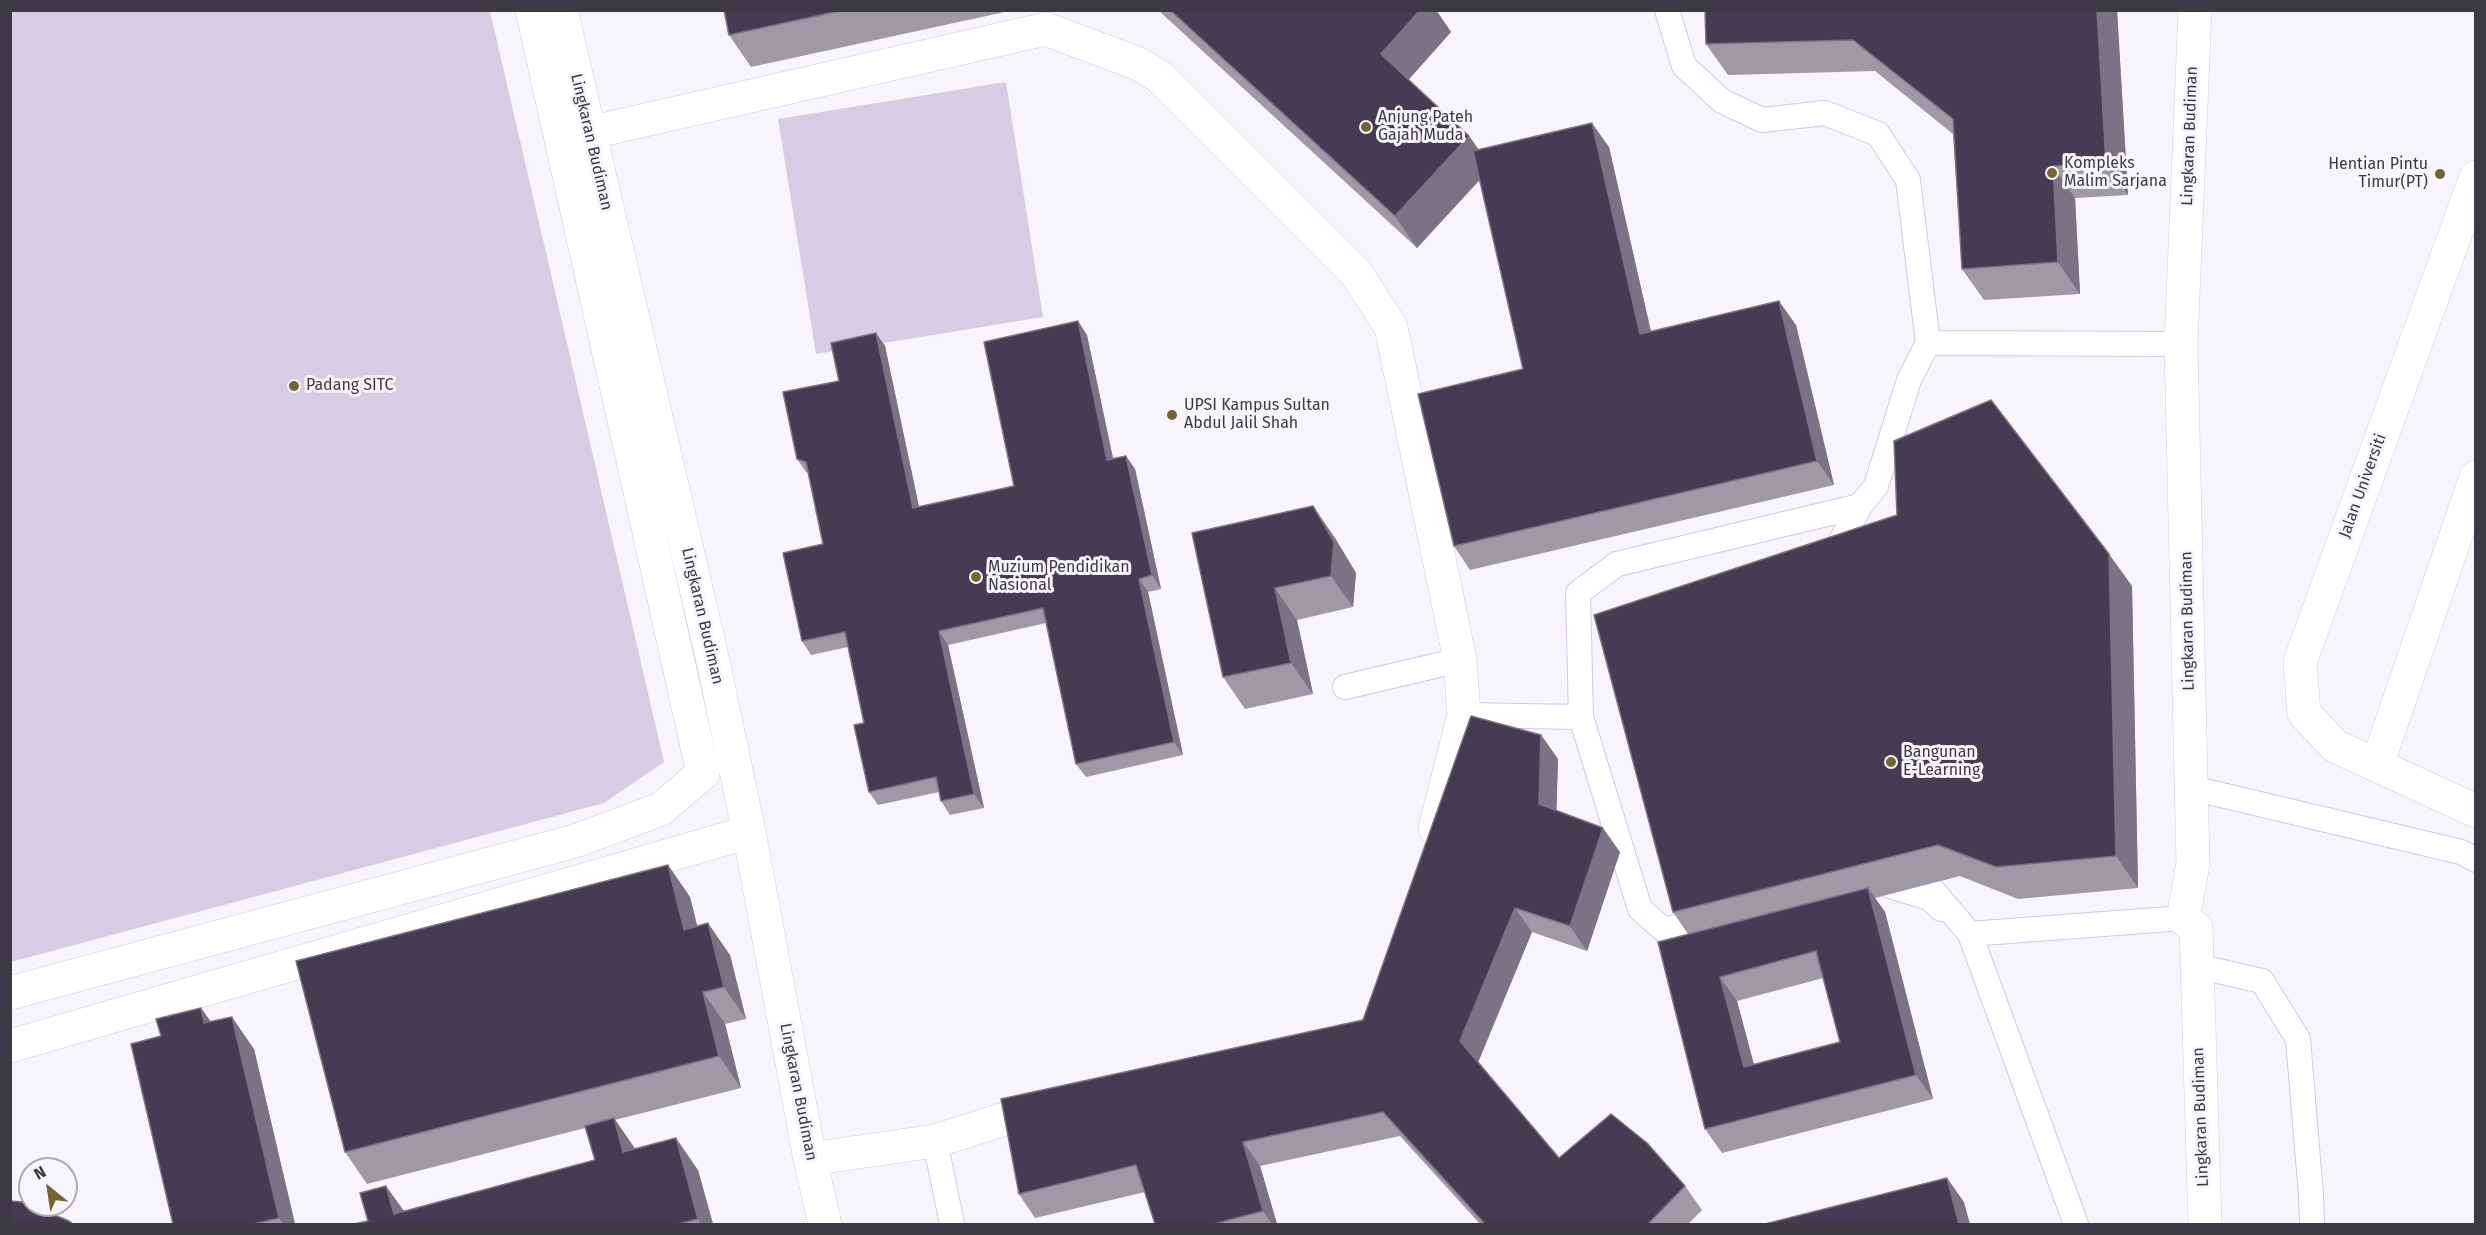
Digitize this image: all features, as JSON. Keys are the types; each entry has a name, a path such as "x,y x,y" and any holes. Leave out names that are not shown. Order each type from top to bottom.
{"street":[{"path":"10,993 575,841 661,809 703,773 532,10"},
{"name":"Lingkaran Budiman","path":"561,10 713,661 749,832 810,1159 825,1224"},
{"name":"Lingkaran Budiman","path":"2195,10 2181,344 2193,864 2183,918 2196,928 2205,1224"},
{"path":"588,133 1046,29 1139,64 1160,77 1356,273 1391,327 1460,660 1464,715 1439,816 1424,861"},
{"name":"Jalan Universiti","path":"2475,177 2300,662 2304,713 2335,746 2475,811"},
{"path":"2377,765 2475,477"},
{"path":"10,1046 749,832"},
{"path":"810,1159 935,1141 1069,1098"}],"lane":[{"path":"1667,10 1684,66 1722,101 1762,120 1825,112 1878,134 1908,180 1928,343 1909,380 1876,486 1860,506 1819,579"},
{"path":"1928,343 2181,344"},
{"path":"1732,913 1664,930 1640,909 1581,717 1578,593 1617,564 1860,506"},
{"path":"1345,687 1460,660"},
{"path":"1464,715 1581,717"},
{"path":"2192,788 2462,852 2475,860"},
{"path":"1895,846 1970,934 2076,1224"},
{"path":"1856,881 1867,879 1929,898 1970,934 2183,918"},
{"path":"2196,966 2262,981 2298,1039 2312,1224"},
{"path":"935,1141 952,1224"}],"shaded area":[{"name":"Padang SITC","path":"11,10 490,11 664,762 604,803 11,962"},
{"path":"1006,82 1043,317 816,354 778,119"}],"building":[{"path":"724,10 844,10 729,35"},
{"name":"Anjung Pateh Gajah Muda","path":"1170,10 1420,10 1381,54 1469,136 1395,216"},
{"name":"Kompleks Malim Sarjana","path":"1705,10 2097,10 2106,163 2053,166 2058,262 1962,269 1953,119 1853,40 1706,44"},
{"path":"1592,123 1640,334 1779,301 1817,461 1454,546 1418,394 1523,369 1473,151"},
{"name":"Muzium Pendidikan Nasional","path":"1078,321 1107,460 1126,456 1152,575 1139,579 1174,742 1076,764 1043,608 939,631 974,794 941,801 936,777 869,792 854,725 864,723 845,632 802,641 783,553 823,544 806,462 797,459 783,392 839,381 831,343 876,333 913,508 1014,486 984,342"},
{"name":"Bangunan E-Learning","path":"1991,400 2109,554 2116,856 1996,867 1938,845 1673,912 1594,615 1897,515 1894,441"},
{"path":"1313,506 1334,542 1331,576 1275,588 1291,663 1223,677 1192,533"},
{"path":"1471,716 1541,735 1539,804 1603,828 1570,926 1515,908 1460,1041 1559,1158 1611,1114 1647,1143 1685,1186 1648,1224 1485,1224 1383,1112 1243,1142 1263,1211 1214,1224 1155,1224 1136,1165 1019,1194 1001,1099 1363,1020"},
{"path":"668,865 684,930 708,923 724,987 703,992 719,1056 345,1152 296,961"},
{"path":"1868,888 1916,1075 1705,1129 1658,942","holes":["1816,951 1840,1042 1744,1067 1720,977"]},
{"path":"201,1008 204,1023 232,1017 279,1218 253,1224 173,1224 131,1044 161,1036 156,1019"},
{"path":"614,1118 623,1152 676,1138 698,1219 678,1224 354,1224 368,1221 360,1193 386,1186 394,1214 595,1160 585,1126"},
{"path":"1947,1178 1959,1224 1765,1224"},
{"path":"10,1201 18,1202 18,1217 59,1217 73,1224 10,1224"}],"place":[{"name":"Anjung Pateh Gajah Muda","path":"1366,127"},
{"name":"Kompleks Malim Sarjana","path":"2052,173"},
{"name":"Hentian Pintu Timur(PT)","path":"2440,174"},
{"name":"Padang SITC","path":"294,386"},
{"name":"UPSI Kampus Sultan Abdul Jalil Shah","path":"1172,415"},
{"name":"Muzium Pendidikan Nasional","path":"976,577"},
{"name":"Bangunan E-Learning","path":"1891,762"}]}
